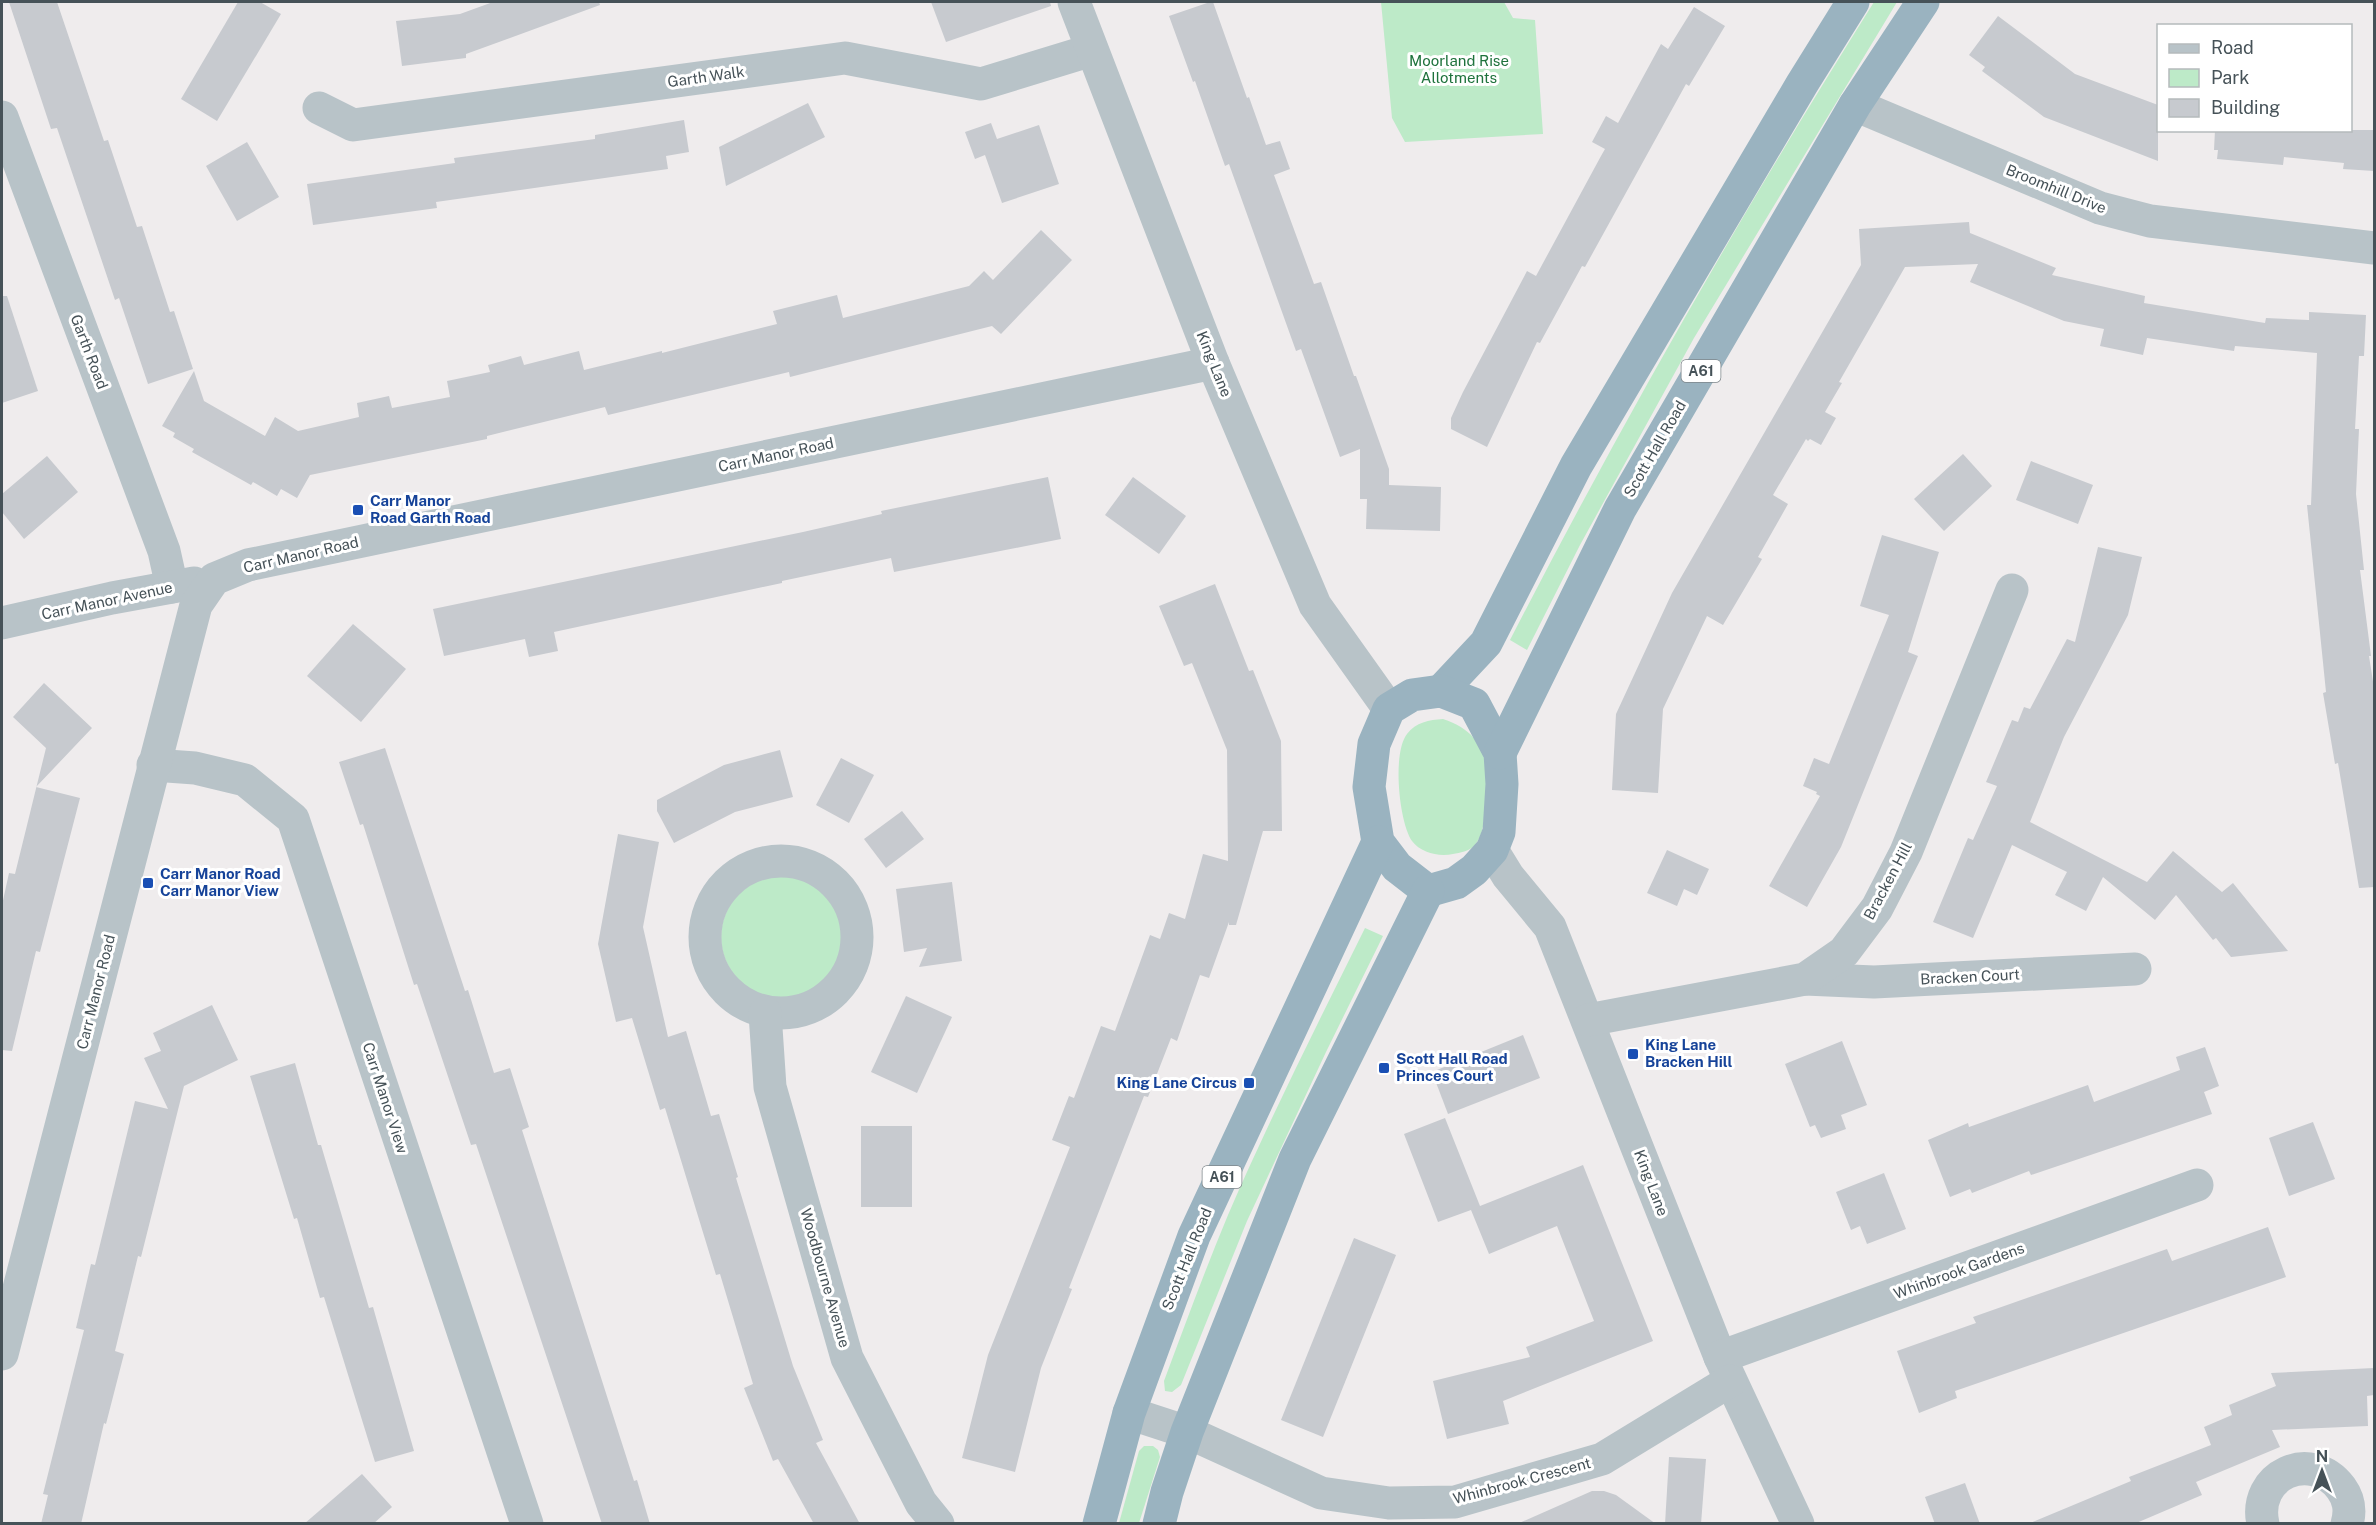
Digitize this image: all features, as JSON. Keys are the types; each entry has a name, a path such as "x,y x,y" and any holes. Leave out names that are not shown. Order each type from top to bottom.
{"highway":[{"path":"1159,1524 1187,1432 1295,1159 1428,891 1397,867 1378,842 1369,787 1374,744 1389,709 1412,695 1440,691 1486,643 1576,466 1853,2"},
{"name":"Scott Hall Road","path":"1500,753 1620,509 1856,105 1923,2"},
{"name":"A61","path":"1428,891 1456,883 1474,870 1492,850 1499,832 1502,810 1500,753 1474,704 1440,691"},
{"name":"Scott Hall Road","path":"1099,1524 1129,1413 1194,1236 1378,842"}],"street":[{"name":"King Lane","path":"1074,2 1213,363 1315,605 1389,709"},
{"name":"Garth Walk","path":"319,108 353,124 845,58 981,84 1092,50"},
{"name":"Broomhill Drive","path":"1856,105 2100,208 2150,220 2374,248"},
{"name":"Garth Road","path":"2,117 13,186 164,551 172,587"},
{"name":"Carr Manor Road","path":"2,1354 196,605 214,579 248,565 1213,363"},
{"name":"Carr Manor Avenue","path":"2,623 214,579"},
{"name":"Bracken Hill","path":"1588,1020 1805,979 1845,952 1877,908 1906,852 2012,590"},
{"name":"Carr Manor View","path":"153,765 195,768 245,780 292,819 527,1524"},
{"name":"King Lane","path":"1492,850 1508,876 1550,927 1725,1369 1798,1524"},
{"path":"771,860 816,867 844,890 859,931 853,968 831,997 806,1011 765,1013 738,1001 714,976 703,938 710,905 733,876 771,860"},
{"name":"Bracken Court","path":"1805,979 1874,982 2134,969"},
{"name":"Woodbourne Avenue","path":"765,1013 770,1087 847,1358 921,1503 938,1524"},
{"name":"Whinbrook Gardens","path":"1725,1369 2198,1185"},
{"name":"Whinbrook Crescent","path":"1129,1413 1187,1432 1322,1493 1389,1503 1455,1502 1602,1459 1725,1369"},
{"path":"2264,1524 2262,1506 2266,1492 2275,1480 2289,1471 2305,1467 2320,1470 2333,1477 2347,1496 2348,1524"}],"green space":[{"name":"Moorland Rise Allotments","path":"1381,2 1504,2 1513,18 1535,20 1543,134 1405,142 1392,118"},
{"path":"1874,2 1897,2 1694,338 1580,545 1527,650 1510,640 1552,558 1731,237"},
{"path":"1443,719 1458,725 1477,743 1483,753 1487,778 1484,822 1477,842 1464,852 1442,855 1420,849 1407,832 1401,804 1399,771 1402,743 1407,734 1423,722"},
{"path":"782,876 805,881 816,886 825,894 833,903 838,914 843,937 838,960 833,971 825,980 816,988 805,993 782,998 759,993 748,988 739,980 731,971 726,960 721,937 726,914 731,903 739,894 748,886 759,881"},
{"path":"1365,928 1383,936 1247,1221 1181,1385 1172,1392 1165,1391 1164,1381 1228,1215 1277,1107"},
{"path":"1144,1446 1153,1446 1158,1450 1160,1457 1139,1523 1119,1523 1139,1451"}],"building":[{"path":"9,2 57,2 104,141 108,140 137,227 142,226 170,312 174,311 193,369 148,384 119,298 115,300 57,128 51,129"},
{"path":"238,2 260,2 281,14 217,121 181,99"},
{"path":"493,2 599,2 600,5 466,54 466,58 402,66 396,21 460,14"},
{"path":"931,2 1050,2 1051,6 946,42"},
{"path":"1213,2 1266,145 1280,141 1290,169 1274,175 1314,284 1321,282 1354,376 1356,376 1389,469 1389,485 1441,487 1440,531 1366,529 1367,499 1360,499 1360,449 1340,457 1301,349 1296,351 1229,164 1225,166 1169,16"},
{"path":"1694,7 1725,26 1689,86 1686,84 1585,267 1582,266 1540,343 1537,342 1487,447 1451,429 1451,418 1463,392 1527,271 1536,276 1605,149 1592,142 1606,116 1618,123 1661,44 1668,49"},
{"path":"1998,16 2075,74 2157,105 2158,161 2044,117 1982,71 1985,67 1969,55"},
{"path":"808,103 825,137 726,186 719,147"},
{"path":"684,120 689,152 666,156 668,169 436,202 437,208 313,225 307,184 455,163 454,158 595,139 595,135"},
{"path":"991,123 997,139 1039,125 1059,184 1002,203 985,155 975,159 965,132"},
{"path":"2374,130 2374,171 2343,169 2344,163 2284,157 2283,165 2217,159 2218,150 2214,150 2215,132"},
{"path":"247,142 279,197 237,221 206,166"},
{"path":"1969,222 1970,233 2056,268 2052,275 2145,296 2144,303 2265,323 2266,318 2309,320 2309,312 2366,315 2364,356 2359,356 2355,429 2359,429 2356,494 2364,570 2360,570 2374,688 2374,887 2359,888 2338,763 2335,764 2323,693 2326,692 2307,505 2311,505 2317,353 2235,346 2234,351 2147,338 2143,355 2100,346 2104,329 2064,321 1970,282 1978,264 1905,267 1839,382 1842,383 1825,412 1836,418 1821,445 1806,439 1773,495 1788,504 1758,557 1762,559 1723,625 1707,616 1663,709 1658,793 1612,790 1616,714 1672,593 1861,265 1859,229"},
{"path":"1041,230 1072,260 1001,334 992,326 790,377 789,372 608,415 605,407 487,436 487,439 310,475 297,498 281,489 277,496 253,482 251,485 192,452 194,449 173,437 175,433 162,426 194,371 204,401 265,436 275,417 298,431 359,417 357,403 389,396 392,408 450,397 447,381 490,372 488,365 521,356 524,365 579,351 584,370 777,324 773,311 837,295 843,318 969,286 984,271 993,280"},
{"path":"2,296 7,296 38,391 2,403"},
{"path":"1963,454 1992,486 1944,531 1914,499"},
{"path":"47,456 78,492 24,539 2,512 2,494"},
{"path":"2031,461 2093,485 2078,524 2016,500"},
{"path":"1048,477 1061,539 894,572 891,558 782,581 782,583 554,632 558,651 529,657 525,639 444,656 433,609 803,532 882,514 881,511"},
{"path":"1133,477 1186,516 1159,554 1105,515"},
{"path":"1882,535 1939,552 1908,652 1918,656 1841,847 1807,907 1769,886 1820,796 1816,794 1817,792 1803,786 1814,758 1829,764 1889,615 1860,606"},
{"path":"2098,547 2142,557 2128,615 2064,737 2030,822 2147,882 2173,851 2222,892 2233,883 2288,951 2231,957 2216,938 2213,940 2176,895 2155,920 2103,877 2086,911 2055,895 2067,872 2012,845 1973,938 1933,922 1968,838 1973,840 1997,786 1986,782 2012,720 2018,722 2024,707 2030,709 2067,639 2075,642"},
{"path":"1215,584 1249,671 1253,670 1281,741 1282,831 1263,831 1236,925 1229,925 1229,922 1209,978 1200,975 1177,1041 1171,1038 1148,1097 1144,1096 1069,1288 1072,1289 1041,1368 1015,1472 962,1458 988,1355 1070,1147 1052,1140 1069,1096 1074,1098 1101,1026 1115,1031 1150,935 1160,939 1169,913 1185,919 1203,854 1228,861 1227,750 1192,663 1184,666 1159,606"},
{"path":"353,624 406,669 361,722 307,676"},
{"path":"44,683 92,728 37,786 46,748 13,717"},
{"path":"385,748 494,1073 510,1068 529,1127 522,1130 634,1481 637,1480 650,1524 602,1524 476,1144 471,1145 417,984 414,985 363,824 360,825 339,762"},
{"path":"780,750 793,797 735,812 674,843 657,811 657,800 724,765"},
{"path":"841,758 874,775 849,823 816,805"},
{"path":"36,787 80,798 40,952 36,951 12,1051 2,1050 2,905 9,873 15,874"},
{"path":"902,811 924,839 886,868 864,839"},
{"path":"618,834 659,842 643,927 668,1037 686,1031 711,1116 719,1114 793,1366 823,1440 816,1443 860,1524 814,1524 778,1459 773,1461 744,1388 753,1384 720,1274 716,1275 665,1108 660,1110 632,1018 616,1022 598,944"},
{"path":"1667,850 1709,869 1697,895 1684,889 1677,906 1647,893"},
{"path":"952,882 962,961 919,967 927,948 904,952 896,889"},
{"path":"906,996 952,1017 917,1093 871,1072"},
{"path":"212,1005 238,1060 184,1086 115,1351 124,1354 106,1424 104,1423 81,1524 41,1524 48,1495 43,1494 84,1330 76,1328 91,1264 95,1265 135,1101 168,1109 144,1058 161,1051 153,1033"},
{"path":"1523,1035 1540,1078 1448,1114 1432,1072"},
{"path":"1842,1041 1867,1105 1841,1115 1846,1129 1821,1138 1815,1125 1810,1127 1785,1064"},
{"path":"2205,1047 2219,1086 2204,1092 2212,1114 2031,1175 2029,1171 1972,1193 1970,1189 1950,1197 1928,1140 1968,1123 1969,1127 2088,1085 2094,1102 2180,1070 2176,1057"},
{"path":"295,1063 369,1308 373,1307 414,1451 375,1462 324,1297 320,1298 297,1218 294,1219 250,1076"},
{"path":"1445,1118 1480,1206 1583,1165 1653,1341 1503,1401 1509,1424 1447,1439 1433,1381 1530,1357 1526,1347 1594,1321 1557,1226 1489,1254 1471,1210 1438,1222 1404,1134"},
{"path":"2313,1122 2335,1179 2289,1196 2269,1138"},
{"path":"861,1126 912,1126 912,1207 861,1207"},
{"path":"1884,1173 1906,1229 1867,1244 1860,1226 1851,1230 1836,1192"},
{"path":"2268,1227 2286,1277 1955,1391 1957,1398 1919,1413 1897,1351 1976,1323 1973,1317 2167,1249 2172,1261"},
{"path":"1354,1238 1396,1255 1323,1437 1281,1420"},
{"path":"2374,1368 2374,1395 2367,1396 2368,1426 2272,1430 2280,1447 2196,1482 2202,1495 2134,1524 2028,1524 2131,1481 2129,1477 2211,1445 2204,1427 2232,1415 2229,1405 2276,1386 2271,1373"},
{"path":"1669,1457 1706,1459 1701,1524 1665,1524"},
{"path":"362,1474 392,1507 373,1524 304,1524"},
{"path":"1965,1483 1980,1524 1935,1524 1925,1497"},
{"path":"1592,1491 1604,1491 1616,1495 1656,1524 1517,1524"}],"place":[{"name":"Carr Manor Road Garth Road","path":"358,510"},
{"name":"Carr Manor Road Carr Manor View","path":"148,883"},
{"name":"King Lane Bracken Hill","path":"1633,1054"},
{"name":"Scott Hall Road Princes Court","path":"1384,1068"},
{"name":"King Lane Circus","path":"1249,1083"}]}
